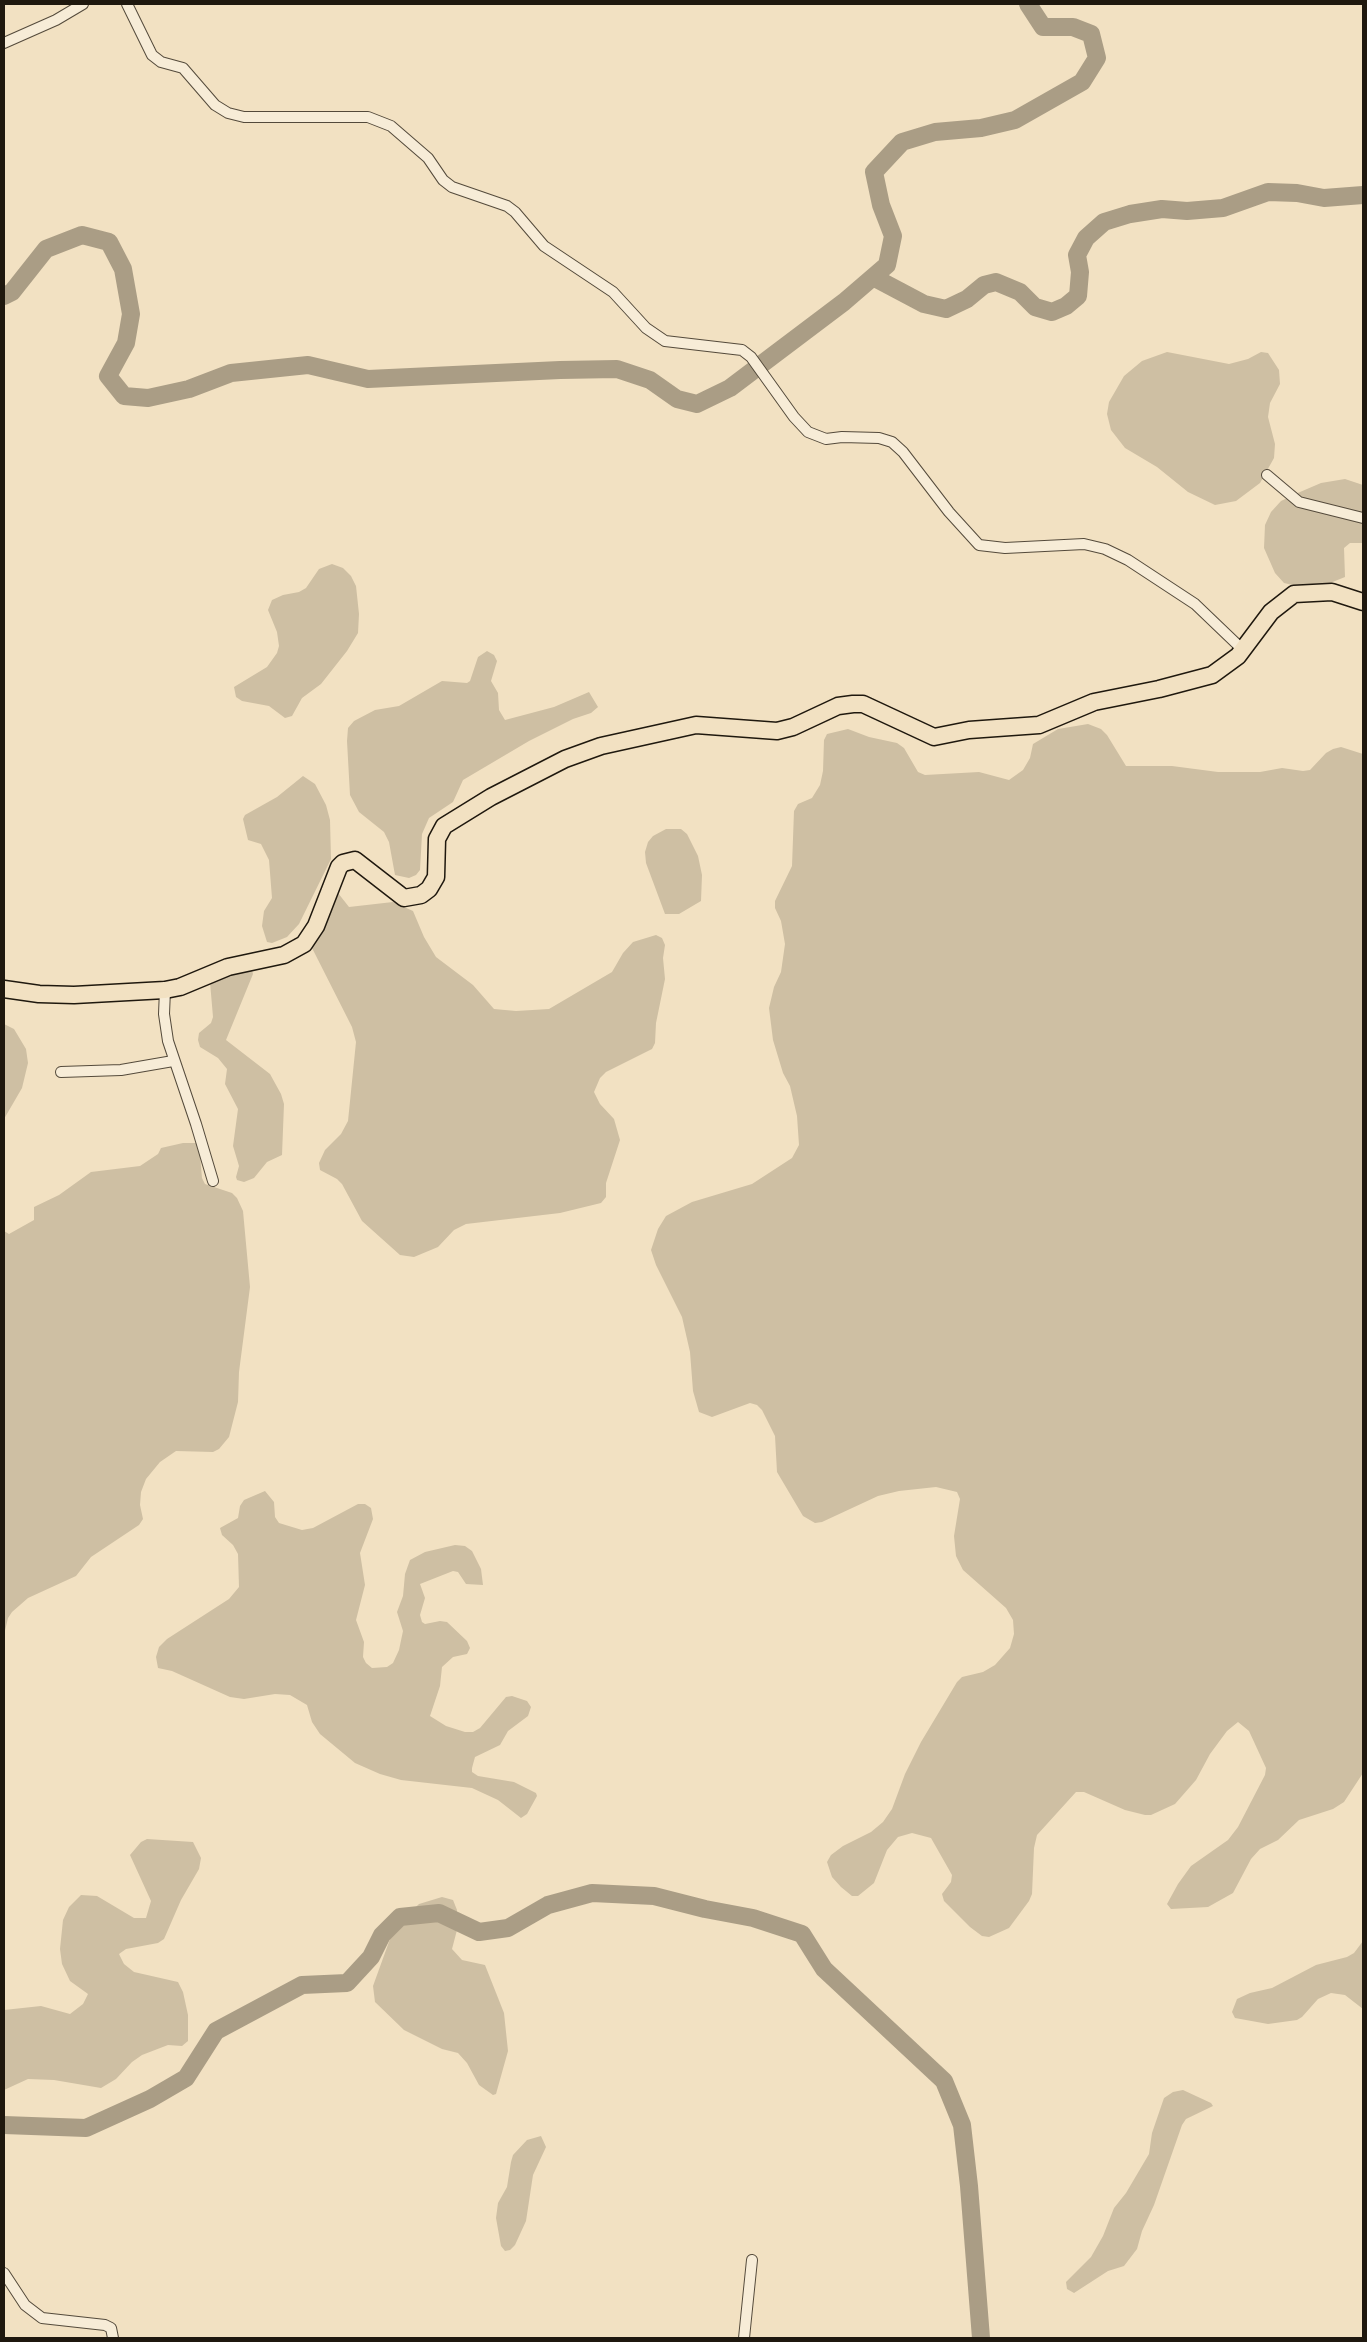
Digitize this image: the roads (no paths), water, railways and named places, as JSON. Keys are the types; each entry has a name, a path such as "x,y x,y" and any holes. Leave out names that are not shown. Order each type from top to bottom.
{"main road":[{"path":"4,989 38,994 74,995 165,990 180,987 228,967 284,955 304,944 316,926 339,867 347,861 357,862 404,898 420,895 429,889 436,877 437,839 444,826 491,797 556,763 601,746 696,725 777,731 793,727 838,706 853,704 863,704 934,737 969,730 1038,725 1094,702 1159,689 1212,675 1225,668 1242,650 1279,603 1294,594 1332,592 1363,602"}],"street":[{"path":"4,43 56,20 83,4"},
{"path":"127,4 156,59 183,68 215,105 228,113 244,117 368,117 379,120 418,148 428,158 443,180 452,187 507,206 515,212 544,246 613,292 646,328 665,342 742,350 751,357 808,432 826,439 842,437 879,438 892,442 903,452 949,512 979,544 992,548 1084,544 1105,549 1128,560 1196,604 1242,650"},
{"path":"1267,474 1299,502 1363,518"},
{"path":"165,990 164,1014 173,1061 196,1124 213,1181"},
{"path":"61,1072 121,1070 173,1061"},
{"path":"744,2338 752,2260"},
{"path":"4,2273 25,2305 42,2318 105,2325 111,2328 113,2338"}],"waterway":[{"path":"4,296 12,292 46,249 82,235 109,242 123,269 131,314 126,343 108,376 124,396 148,398 189,389 231,373 308,365 368,379 617,369 650,380 677,399 697,404 730,388 844,302 887,265 893,236 881,205 874,172 902,142 935,132 981,128 1015,120 1082,82 1097,58 1091,34 1073,27 1043,27 1028,4"},
{"path":"873,277 924,304 946,309 967,299 984,285 996,282 1020,292 1035,307 1052,312 1066,306 1078,296 1080,272 1077,255 1086,238 1104,222 1130,214 1162,209 1187,211 1223,208 1268,192 1297,193 1324,198 1363,195"},
{"path":"4,2125 86,2128 150,2099 186,2078 216,2031 302,1985 347,1983 371,1957 382,1935 400,1917 439,1913 479,1932 508,1928 548,1905 592,1893 654,1896 705,1909 753,1918 802,1934 824,1969 944,2081 962,2125 969,2186 981,2338"}]}
